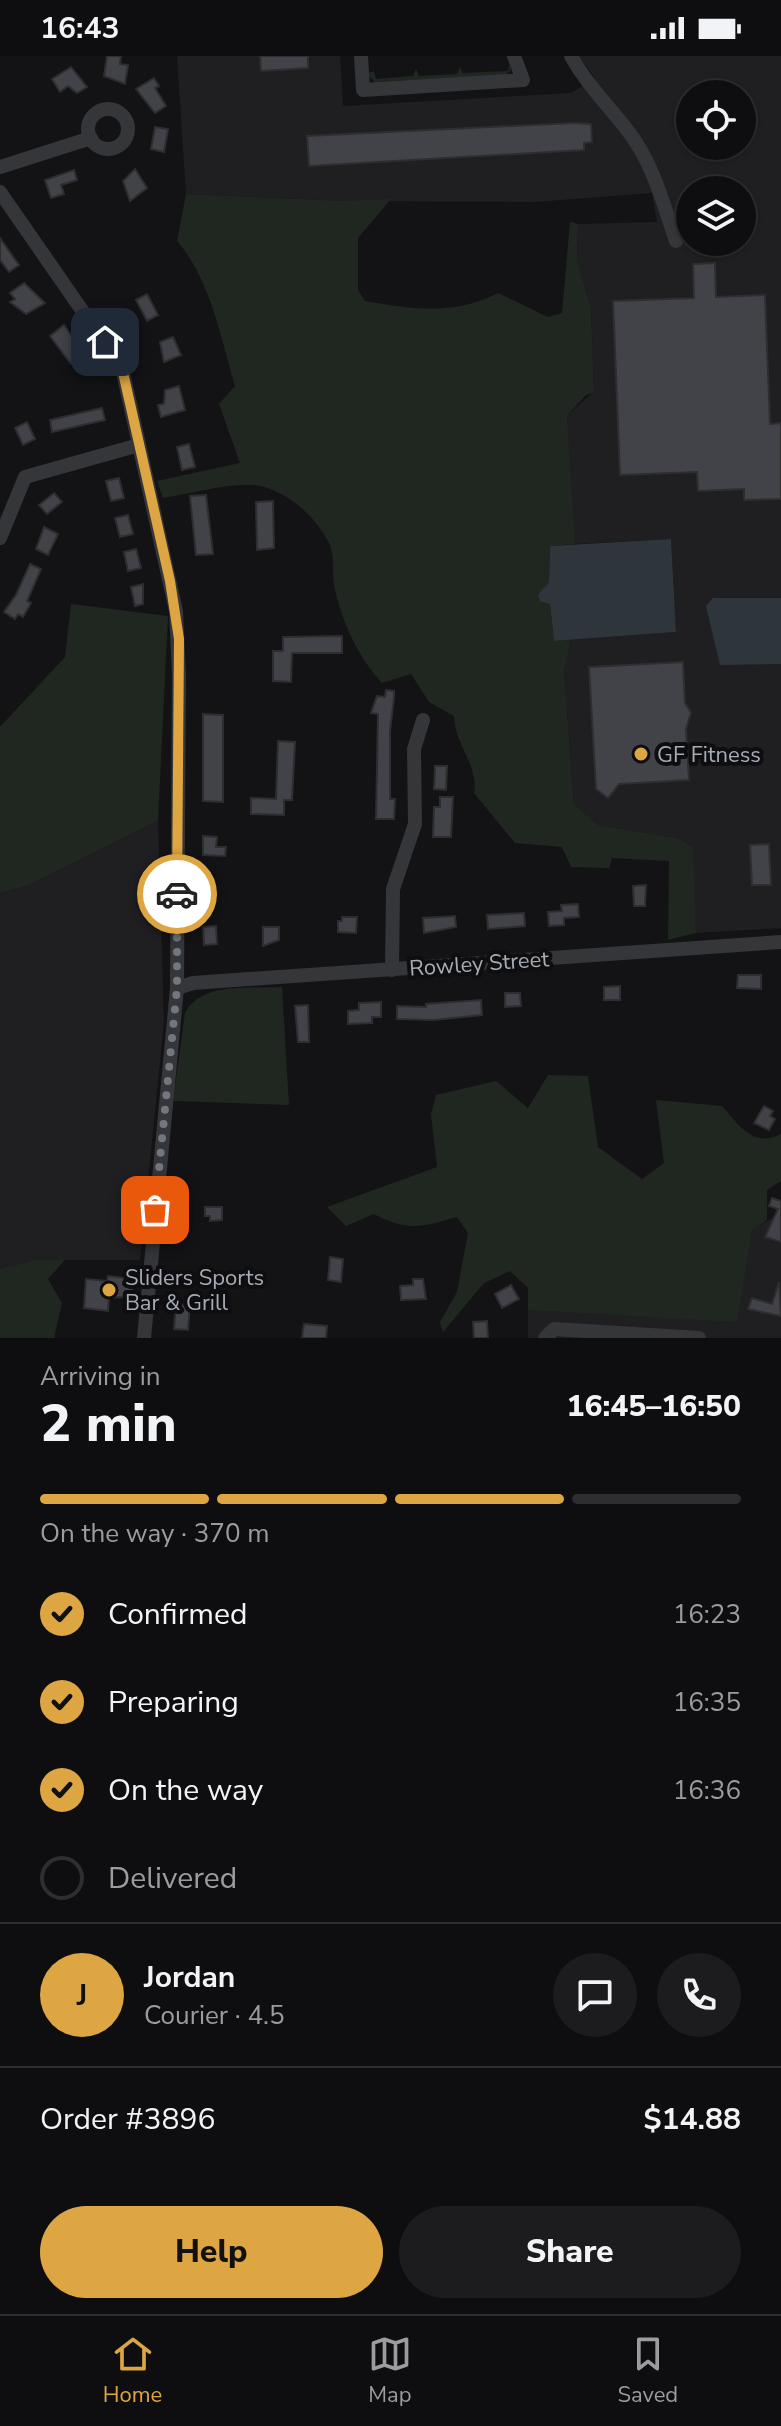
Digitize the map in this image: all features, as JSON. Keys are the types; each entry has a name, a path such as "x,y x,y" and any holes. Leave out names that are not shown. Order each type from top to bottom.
{"street":[{"path":"361,56 363,90 523,80 514,56"},
{"path":"571,56 595,95 629,132 650,166 676,241"},
{"path":"0,167 91,138"},
{"path":"0,192 122,368 170,581 179,639 177,988 144,1338"},
{"path":"0,538 25,477 139,445"},
{"path":"392,970 393,889 415,824 414,749 423,720"},
{"name":"Rowley Street","path":"177,988 193,983 781,942"},
{"path":"545,1338 554,1329 588,1334 699,1338"}],"shaded area":[{"path":"177,56 340,56 343,106 571,93 595,78 579,56 781,56 781,928 696,933 692,848 678,838 598,825 574,804 564,671 571,640 676,632 671,539 575,544 571,512 567,416 594,391 591,308 577,259 578,224 657,222 652,193 535,202 344,201 186,194"},
{"path":"509,64 511,70 505,75 375,82 368,76 374,72 376,79 413,76 416,69 419,76 457,74 460,66 462,73 508,71"},
{"path":"186,194 344,201 391,199 358,238 358,290 365,301 416,308 449,308 498,293 548,317 562,313 570,222 578,224 577,259 591,308 594,392 586,395 567,416 575,544 550,546 549,582 544,590 550,604 554,641 571,640 564,671 574,804 598,825 678,838 693,848 696,933 668,940 669,861 612,858 609,868 571,867 562,847 515,843 474,793 473,773 458,736 454,716 429,702 411,674 382,683 365,662 341,611 334,585 331,547 316,523 298,505 277,492 254,485 220,487 163,498 157,481 240,463 219,404 235,386 219,329 198,273 177,241"},
{"path":"671,539 676,632 554,641 550,604 540,601 538,595 549,582 550,546"},
{"path":"713,598 781,598 781,664 720,665 706,606"},
{"path":"71,604 168,616 158,821 27,886 0,893 0,727 65,657"},
{"path":"158,821 164,1022 140,1260 35,1260 0,1269 0,893 27,886"},
{"path":"282,987 289,1105 173,1101 185,1013 192,1003 215,991"},
{"path":"548,1075 588,1076 598,1147 642,1179 664,1163 656,1100 722,1106 755,1137 771,1138 781,1134 781,1181 767,1190 767,1220 752,1230 737,1322 528,1310 528,1288 510,1271 484,1283 443,1332 440,1322 457,1292 468,1233 457,1217 415,1226 396,1223 374,1214 346,1226 327,1207 437,1167 431,1114 436,1095 496,1081 528,1108"},
{"path":"776,1216 781,1217 781,1338 528,1338 528,1310 736,1321 752,1229"},
{"path":"35,1260 65,1260 48,1279 62,1303 54,1338 0,1338 0,1269"}],"building":[{"path":"107,56 121,56 120,64 128,65 125,84 104,76"},
{"path":"260,56 308,56 308,68 261,71"},
{"path":"71,67 87,87 77,93 68,86 60,92 52,79"},
{"path":"154,78 159,86 155,88 166,106 155,113 136,89"},
{"path":"591,124 592,142 584,143 584,150 309,166 307,136"},
{"path":"155,127 168,129 164,152 151,149"},
{"path":"135,169 147,188 130,201 123,181"},
{"path":"74,170 77,180 61,185 64,194 51,198 45,180"},
{"path":"0,238 19,265 9,272 0,260"},
{"path":"715,263 716,297 765,295 770,424 781,423 781,499 744,500 744,489 698,491 697,472 620,475 613,301 694,298 693,264"},
{"path":"24,283 45,303 26,314 10,302 15,299 10,293"},
{"path":"147,294 158,315 147,321 136,300"},
{"path":"64,325 85,354 71,364 50,336"},
{"path":"173,337 181,355 164,362 160,342"},
{"path":"179,386 185,410 161,417 158,405 164,404 165,390"},
{"path":"102,408 105,420 52,432 50,420"},
{"path":"27,422 35,439 23,445 15,428"},
{"path":"189,444 195,467 182,470 177,447"},
{"path":"119,478 124,498 111,501 106,481"},
{"path":"54,493 62,502 47,514 39,505"},
{"path":"206,495 213,554 196,555 190,496"},
{"path":"273,501 274,548 257,550 256,502"},
{"path":"128,515 133,534 120,537 115,518"},
{"path":"44,527 58,534 48,555 36,549"},
{"path":"136,549 141,568 128,571 124,552"},
{"path":"30,564 41,569 27,601 31,603 23,617 18,614 15,619 4,612 16,595"},
{"path":"143,584 143,604 135,606 131,587"},
{"path":"342,636 342,653 292,653 291,682 273,681 273,651 283,651 283,637"},
{"name":"GF Fitness","path":"683,662 685,703 691,713 686,729 689,780 619,784 608,798 596,789 589,667"},
{"path":"386,690 394,691 390,731 390,799 395,799 394,819 376,819 378,714 371,713 377,696 385,697"},
{"path":"203,714 223,715 223,802 203,801"},
{"path":"278,741 295,742 292,800 284,800 284,815 251,814 251,798 276,799"},
{"path":"435,766 447,766 446,790 434,789"},
{"path":"440,797 453,797 451,837 433,837 434,807 440,807"},
{"path":"203,836 217,837 216,847 226,847 225,856 203,855"},
{"path":"769,844 771,885 752,885 750,845"},
{"path":"646,885 645,906 634,906 633,886"},
{"path":"578,904 579,917 564,918 564,925 549,926 548,912 562,911 561,905"},
{"path":"524,913 525,926 488,929 487,915"},
{"path":"455,916 456,927 424,933 423,918"},
{"path":"342,917 357,917 356,933 338,932 338,921 342,921"},
{"path":"216,926 217,944 204,945 203,927"},
{"path":"263,927 279,927 279,940 263,946"},
{"path":"738,975 761,975 761,989 737,988"},
{"path":"620,986 620,1000 604,1000 604,987"},
{"path":"505,993 520,993 521,1006 505,1007"},
{"path":"481,1000 482,1015 434,1020 397,1019 397,1006 426,1007 426,1004"},
{"path":"381,1002 381,1017 372,1017 372,1023 348,1024 348,1011 359,1010 359,1003"},
{"path":"308,1005 309,1042 298,1042 295,1006"},
{"path":"764,1106 773,1111 770,1116 775,1119 769,1130 754,1123"},
{"path":"772,1198 781,1201 781,1242 765,1237 778,1209 769,1206"},
{"path":"205,1207 222,1207 222,1220 210,1221 210,1216 205,1216"},
{"path":"330,1257 343,1259 341,1282 328,1280"},
{"name":"Sliders Sports Bar & Grill","path":"108,1276 125,1278 124,1283 133,1284 132,1296 109,1298 108,1311 84,1308 86,1279 107,1281"},
{"path":"413,1279 423,1279 426,1299 401,1300 400,1286 413,1285"},
{"path":"779,1282 781,1316 748,1309 752,1298 772,1304"},
{"path":"511,1285 519,1299 502,1308 495,1294"},
{"path":"176,1304 190,1305 188,1330 174,1329"},
{"path":"487,1321 488,1338 474,1338 473,1322"},
{"path":"304,1324 327,1326 326,1338 302,1338"}],"way so far":[{"path":"155,1210 177,988 177,894"}],"place":[{"name":"GF Fitness","path":"641,754"},
{"name":"Sliders Sports Bar & Grill","path":"109,1290"}],"route":[{"path":"105,342 122,368 176,611 179,639 177,894"}]}
